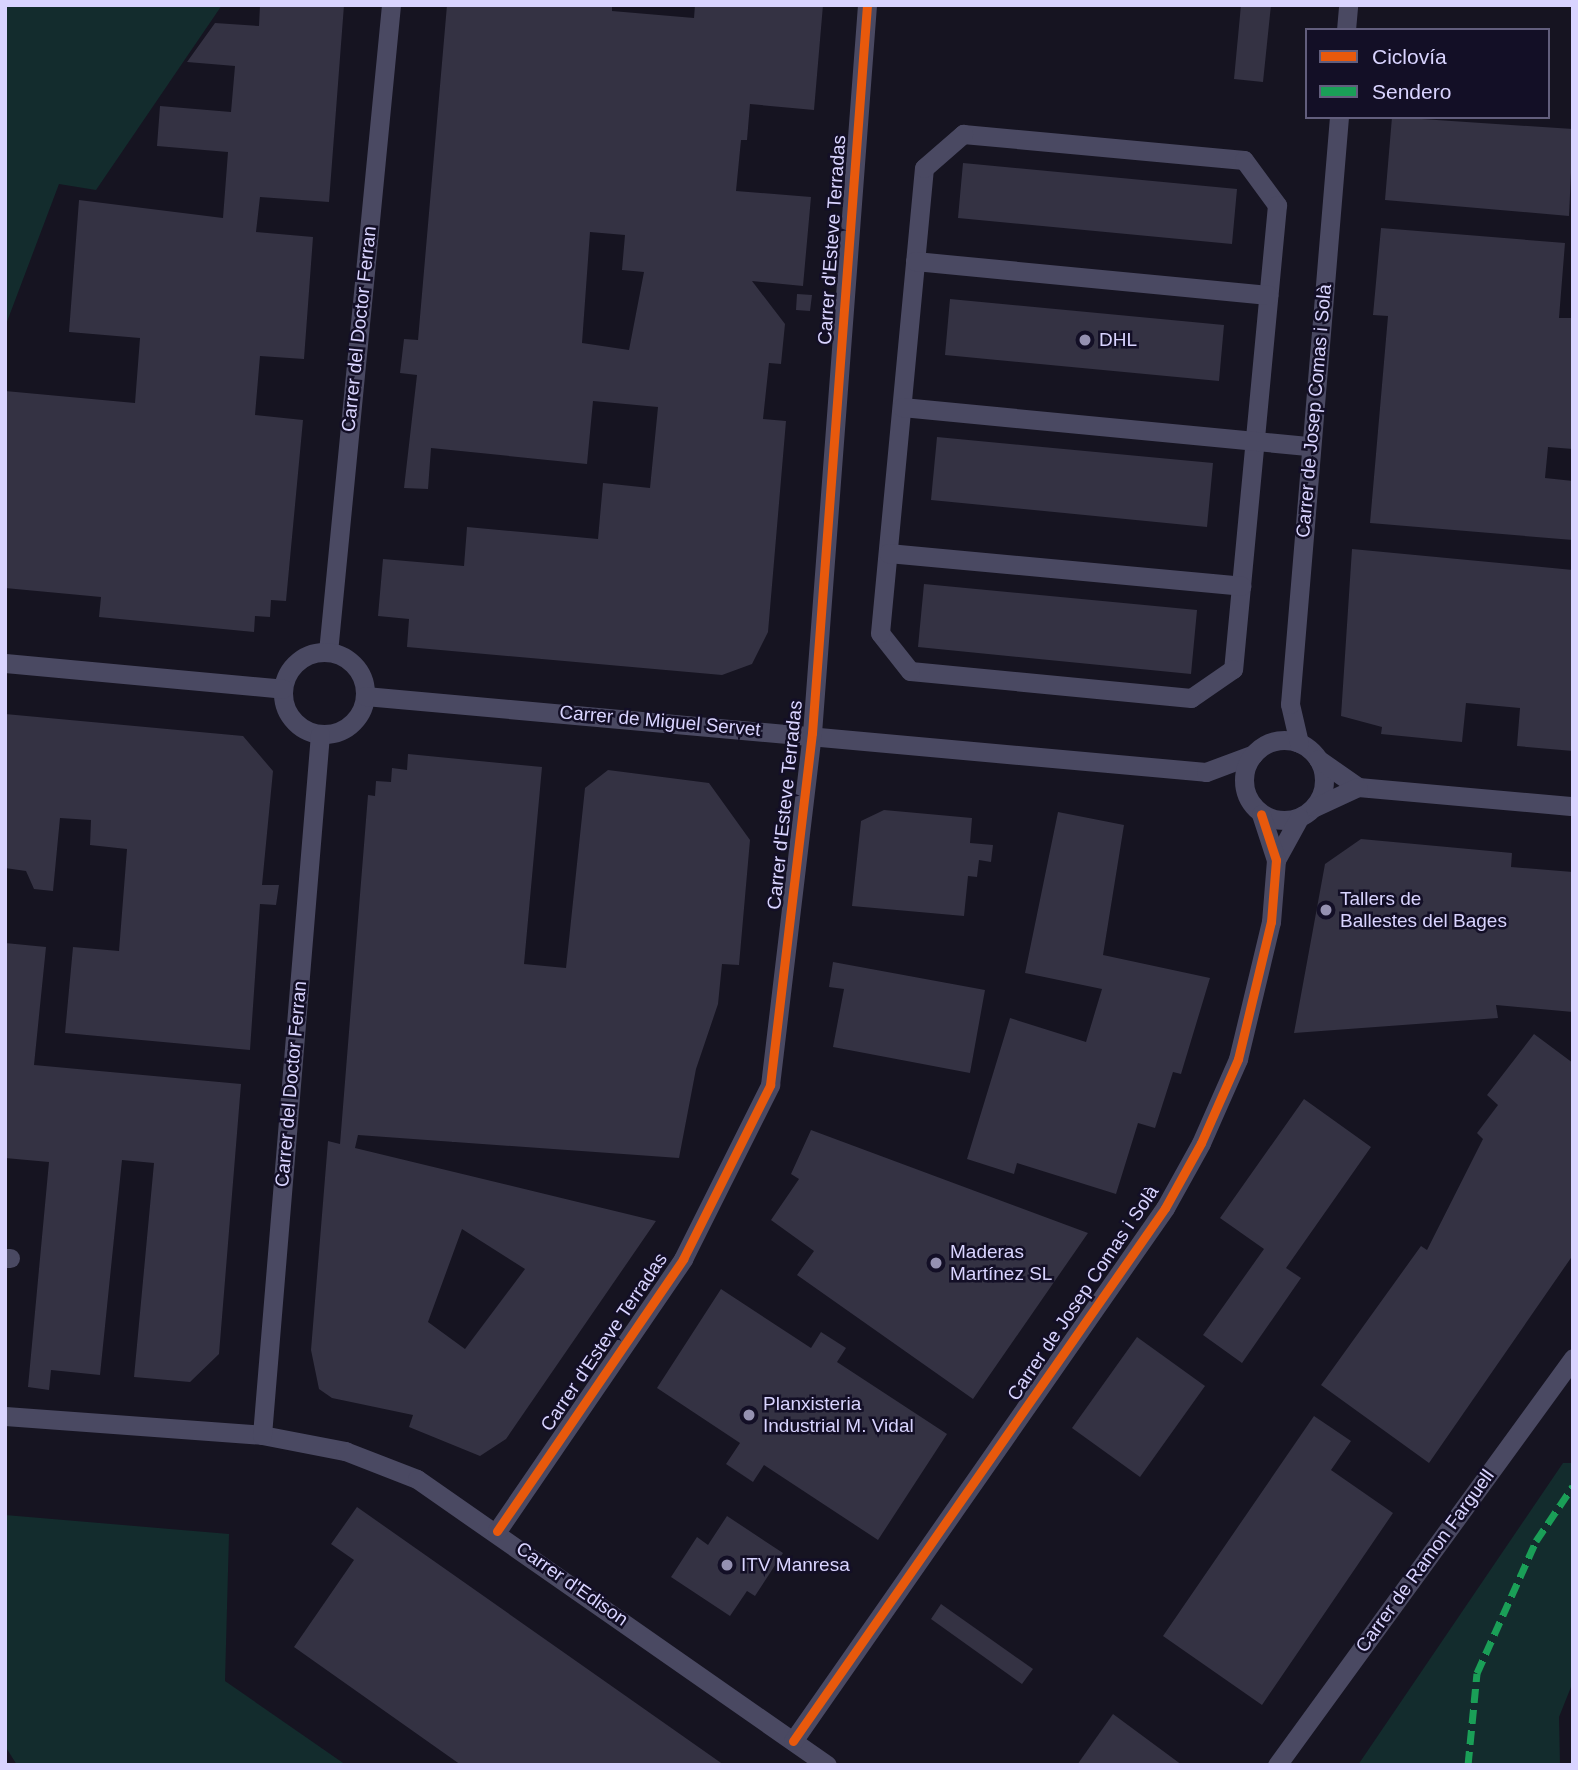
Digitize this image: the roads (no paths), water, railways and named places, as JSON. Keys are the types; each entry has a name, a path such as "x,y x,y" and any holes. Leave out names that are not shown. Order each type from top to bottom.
{"street":[{"name":"Carrer del Doctor Ferran","path":"328,652 391,5"},
{"name":"Carrer d'Esteve Terradas","path":"497,1531 683,1259 771,1085 812,733 867,5"},
{"path":"1346,28 1348,5"},
{"name":"Carrer de Josep Comas i Solà","path":"1299,743 1290,704 1339,119"},
{"path":"963,134 1244,160 1277,205 1233,669 1191,698 910,671 880,633 915,261 924,168 963,134"},
{"path":"915,261 1268,295"},
{"path":"902,407 1310,446"},
{"path":"888,553 1241,586"},
{"path":"328,652 356,668 365,696 349,726 320,734 293,721 283,689 298,661 328,652"},
{"path":"5,663 283,689"},
{"name":"Carrer de Miguel Servet","path":"365,696 812,733 1206,772 1245,789"},
{"name":"Carrer de Josep Comas i Solà","path":"1274,741 1290,704"},
{"name":"Carrer del Doctor Ferran","path":"262,1435 320,734"},
{"path":"1358,787 1307,812 1261,814 1245,789 1254,754 1274,741 1299,743 1358,787 1573,806"},
{"name":"Carrer de Miguel Servet","path":"1206,772 1254,754"},
{"path":"1307,812 1324,784 1318,759"},
{"name":"Carrer de Josep Comas i Solà","path":"1276,860 1307,812"},
{"name":"Carrer de Josep Comas i Solà","path":"793,1741 1165,1208 1201,1143 1238,1059 1272,922 1276,860 1261,814"},
{"name":"Carrer de Ramon Farguell","path":"1277,1765 1573,1358"},
{"name":"Carrer d'Edison","path":"5,1416 262,1435 345,1451 417,1479 497,1531 827,1765"}],"place":[{"name":"DHL","path":"1085,340"},
{"name":"Tallers de Ballestes del Bages","path":"1326,910"},
{"name":"Maderas Martínez SL","path":"936,1263"},
{"name":"Planxisteria Industrial M. Vidal","path":"749,1415"},
{"name":"ITV Manresa","path":"727,1565"}]}
